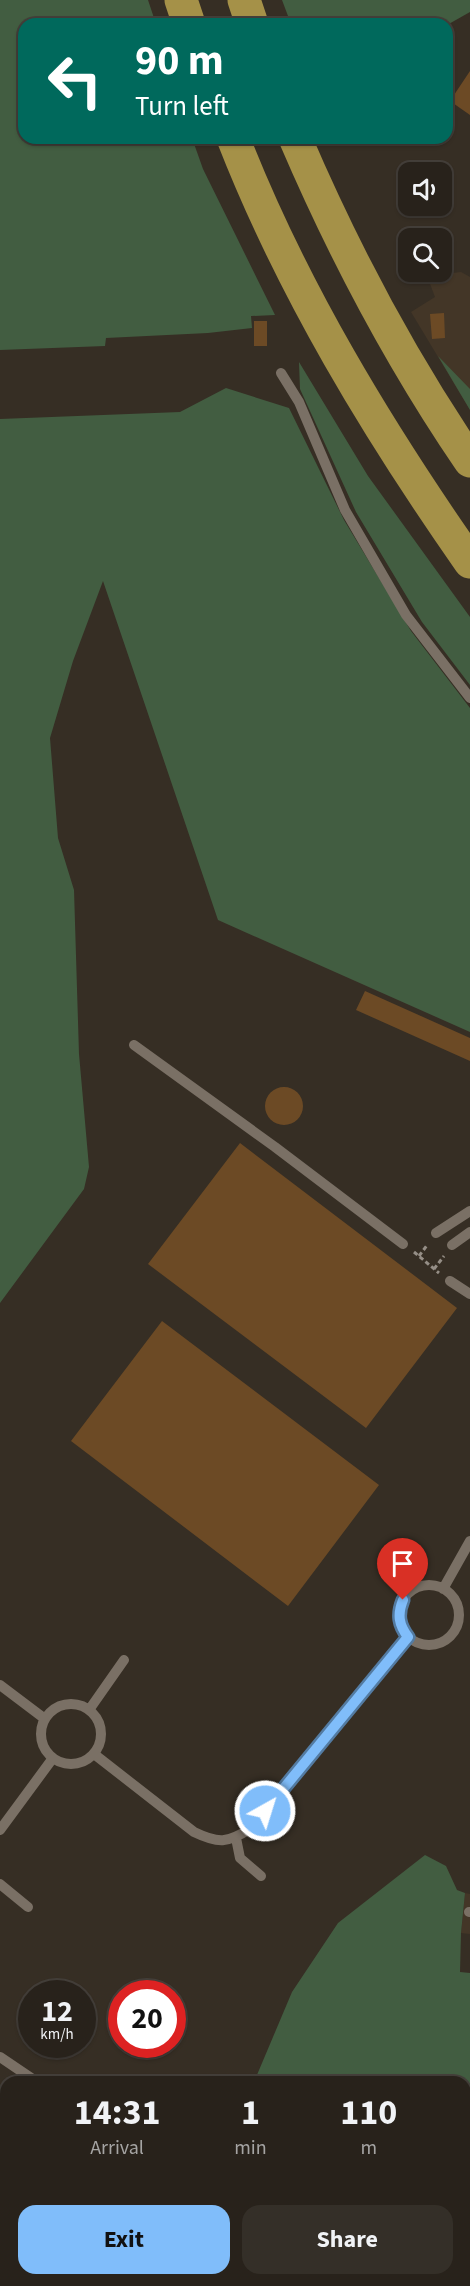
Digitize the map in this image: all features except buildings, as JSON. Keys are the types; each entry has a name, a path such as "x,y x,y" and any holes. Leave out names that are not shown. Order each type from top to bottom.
{"highway":[{"path":"182,0 187,18"},
{"path":"244,0 250,18"},
{"path":"235,144 247,174 297,279 359,393 417,486 470,562"},
{"path":"298,144 318,192 384,320 444,423 470,461"}],"lane":[{"path":"281,373 299,402 345,510 406,615 470,698"},
{"path":"134,1045 275,1147 403,1244"},
{"path":"436,1233 470,1210"},
{"path":"452,1245 470,1232"},
{"path":"450,1281 470,1294"},
{"path":"443,1589 470,1541"},
{"path":"428,1585 443,1589 454,1599 458,1608 458,1621 452,1635 436,1645 416,1643 402,1629 399,1609 403,1600 418,1587 428,1585"},
{"path":"458,1621 470,1622"},
{"path":"94,1754 194,1832 210,1840 230,1841 250,1829 408,1637"},
{"path":"89,1710 124,1660"},
{"path":"0,1685 45,1719"},
{"path":"70,1704 80,1705 89,1710 100,1726 99,1745 94,1754 77,1764 68,1764 53,1758 44,1748 41,1738 41,1728 45,1719 51,1711 70,1704"},
{"path":"0,1830 53,1758"},
{"path":"236,1838 240,1858 261,1876"},
{"path":"0,1884 28,1906"},
{"path":"0,2057 28,2076"}],"path":[{"path":"403,1244 450,1281"}],"shaded area":[{"path":"461,272 470,277 470,410 411,312 435,297 429,282 452,282 452,273"},
{"path":"465,1893 470,1894 470,1934 461,1933"}],"green space":[{"path":"0,0 148,0 154,18 18,18 18,144 194,144 203,169 275,315 251,316 252,328 208,333 106,338 105,346 0,350"},
{"path":"282,0 470,0 470,12 453,22 453,18 289,18"},
{"path":"438,356 470,389 470,410"},
{"path":"299,362 368,476 470,617 470,685 422,622 356,512 300,389"},
{"path":"226,388 289,408 344,520 411,631 470,708 470,1032 218,920 103,581 73,661 50,738 58,838 74,890 79,1054 89,1167 84,1189 0,1303 0,419 180,412"},
{"path":"425,1855 446,1866 457,1890 465,1893 460,1972 470,1973 470,2076 257,2076 292,1992 338,1923"}],"route":[{"path":"265,1811 408,1637 399,1619 399,1609 403,1600"}]}
